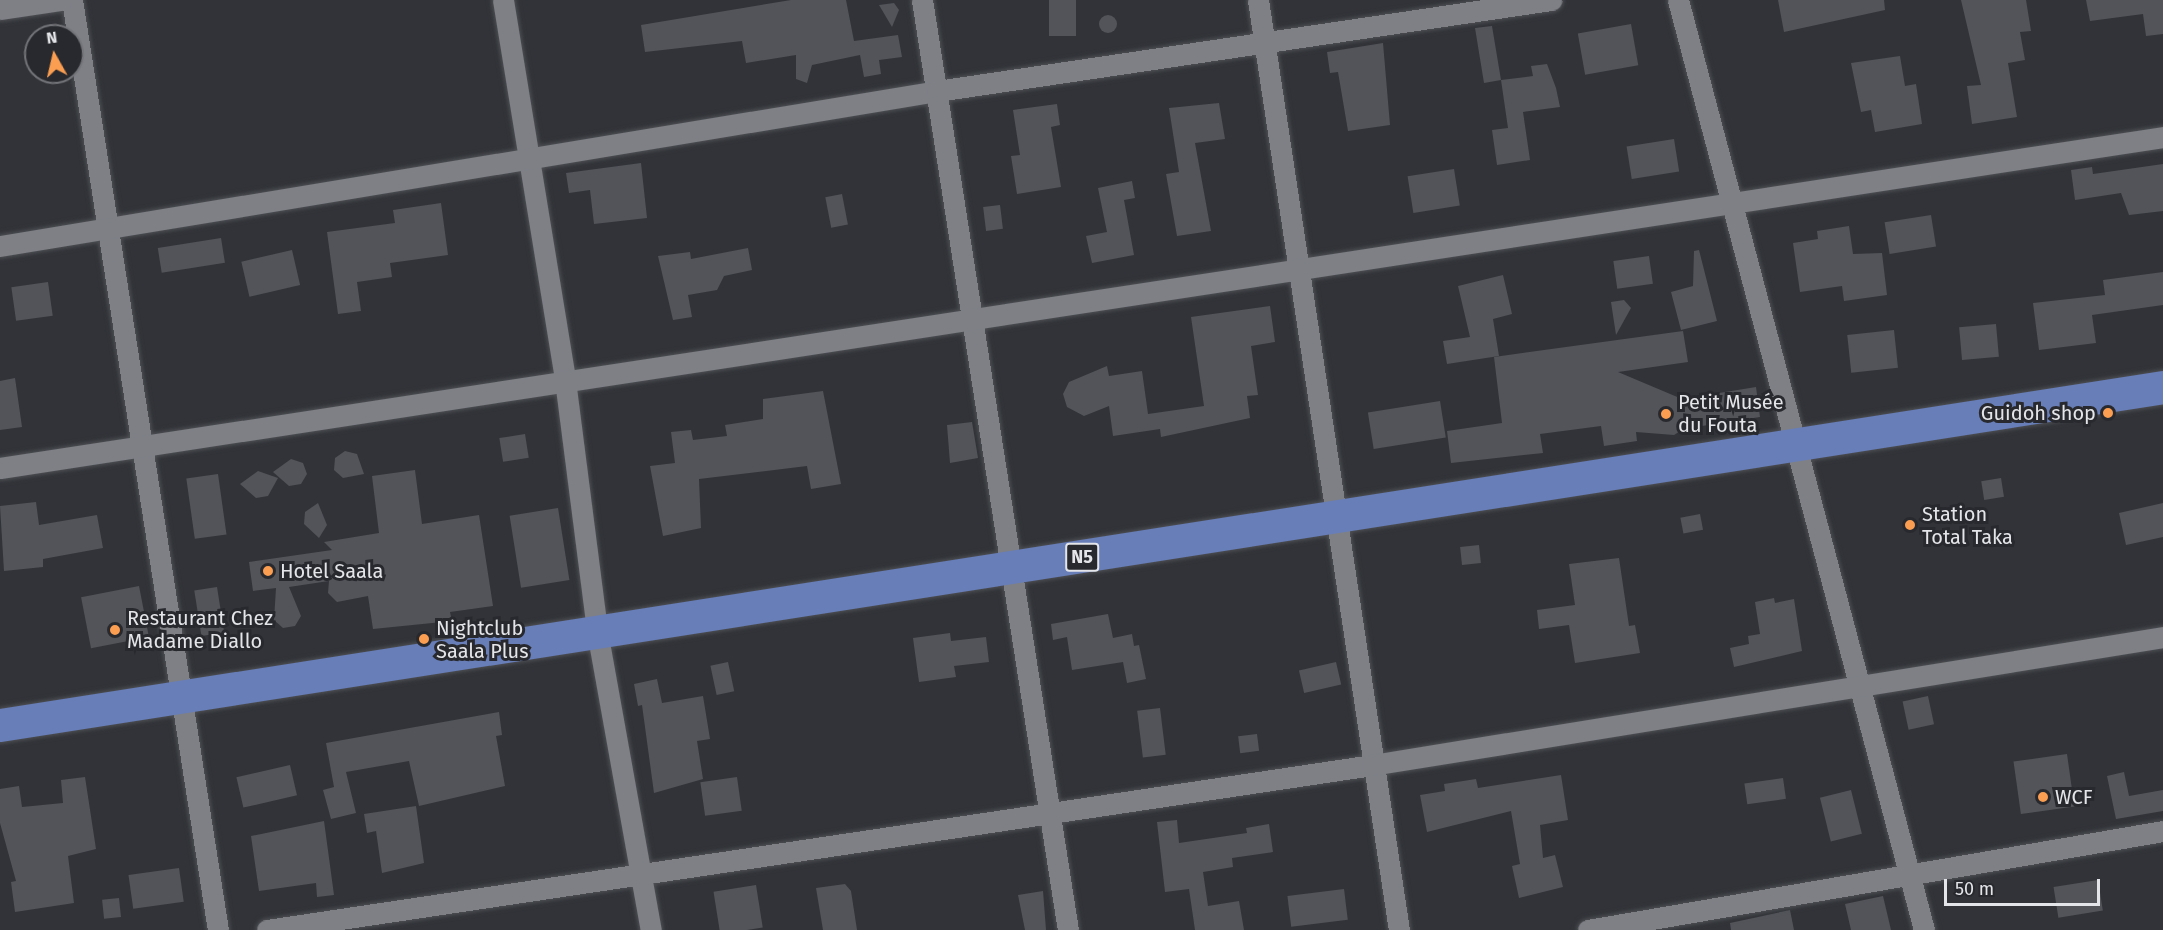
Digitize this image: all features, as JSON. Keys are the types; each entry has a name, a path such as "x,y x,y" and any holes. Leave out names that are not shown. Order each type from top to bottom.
{"highway":[{"name":"N5","path":"0,725 181,695 1011,570 1333,514 2163,387"}],"street":[{"path":"0,9 62,0"},
{"path":"72,0 219,930"},
{"path":"503,0 565,380 597,632 651,930"},
{"path":"922,0 1068,930"},
{"path":"1258,0 1299,266 1333,514 1399,930"},
{"path":"0,246 530,156 937,91 1551,0"},
{"path":"1678,0 1797,443 1908,878 1924,930"},
{"path":"0,468 1731,199 2163,137"},
{"path":"267,930 642,871 1372,765 2163,637"},
{"path":"1588,930 1908,878 2163,831"}],"building":[{"path":"791,0 846,0 854,41 898,35 902,57 879,60 881,74 864,77 860,55 812,65 807,83 796,79 796,55 746,63 742,41 645,52 641,25"},
{"path":"1049,0 1076,0 1076,36 1049,36"},
{"path":"1778,0 1884,0 1885,10 1784,32"},
{"path":"1961,0 2026,0 2031,31 2020,32 2025,60 2008,63 2017,117 1972,124 1967,86 1981,85"},
{"path":"2086,0 2163,0 2163,34 2146,36 2143,14 2090,21"},
{"path":"894,3 899,10 892,27 879,5"},
{"path":"1108,15 1114,18 1117,24 1114,30 1108,33 1102,30 1099,24 1102,18"},
{"path":"1631,24 1638,65 1585,75 1578,33"},
{"path":"1492,26 1501,80 1484,83 1475,28"},
{"path":"1383,43 1390,125 1348,131 1338,72 1330,73 1327,52"},
{"path":"1900,56 1905,86 1916,84 1922,124 1875,132 1871,110 1861,112 1851,63"},
{"path":"1547,64 1560,107 1523,112 1530,160 1497,165 1492,130 1508,128 1501,80 1533,76 1531,66"},
{"path":"1219,103 1225,139 1195,143 1211,231 1177,236 1166,174 1179,172 1169,108"},
{"path":"1057,104 1060,125 1051,127 1061,187 1017,194 1011,156 1020,155 1013,110"},
{"path":"1674,139 1679,172 1632,179 1627,147"},
{"path":"641,163 647,218 594,224 590,190 569,193 566,173"},
{"path":"2163,164 2163,211 2129,215 2121,193 2075,200 2071,170 2092,167 2093,174"},
{"path":"1454,169 1460,206 1413,213 1408,176"},
{"path":"1132,181 1135,198 1124,200 1134,255 1092,263 1086,236 1107,232 1098,188"},
{"path":"842,194 848,224 831,228 825,197"},
{"path":"441,203 448,255 390,263 392,277 357,282 361,311 338,314 327,232 395,223 393,210"},
{"path":"1000,205 1003,229 986,231 983,207"},
{"path":"1931,215 1936,247 1890,254 1885,222"},
{"path":"1849,226 1853,254 1882,253 1887,295 1844,301 1842,286 1800,292 1793,243 1818,239 1817,231"},
{"path":"221,238 225,263 162,273 158,248"},
{"path":"748,248 752,270 724,276 717,290 688,295 692,317 673,320 658,256 690,252 691,259"},
{"path":"292,250 300,285 249,297 241,262"},
{"path":"1699,250 1717,321 1681,330 1671,292 1693,286 1694,251"},
{"path":"1649,256 1653,284 1617,289 1613,261"},
{"path":"2163,272 2163,305 2092,315 2096,343 2039,350 2033,303 2105,295 2103,280"},
{"path":"1503,275 1512,314 1493,319 1499,356 1447,364 1443,341 1470,337 1458,286"},
{"path":"48,282 53,316 16,321 11,287"},
{"path":"1624,300 1631,308 1616,335 1611,302"},
{"path":"1270,306 1275,342 1251,346 1258,395 1247,396 1250,418 1161,437 1160,429 1113,436 1109,406 1084,416 1067,407 1063,394 1069,382 1107,366 1109,376 1142,371 1148,414 1204,406 1191,317"},
{"path":"1996,324 1999,357 1962,360 1959,327"},
{"path":"1894,330 1898,368 1851,373 1847,335"},
{"path":"1683,331 1688,362 1618,372 1682,399 1756,387 1760,417 1702,426 1701,418 1674,435 1636,432 1637,441 1604,446 1601,426 1540,434 1543,453 1451,463 1447,431 1502,423 1494,357"},
{"path":"15,378 22,427 0,430 0,381"},
{"path":"823,391 841,484 811,489 807,466 699,479 701,528 663,536 650,466 675,463 671,432 691,430 693,440 727,436 725,425 763,419 763,399"},
{"path":"1440,401 1446,438 1374,449 1368,412"},
{"path":"972,422 978,458 950,463 947,425"},
{"path":"525,434 529,458 503,462 499,438"},
{"path":"345,451 357,454 364,474 343,478 334,470 335,458"},
{"path":"291,459 303,463 307,474 301,484 289,486 273,472"},
{"path":"415,470 422,524 479,515 493,606 450,612 452,621 373,629 368,596 337,602 328,593 329,581 289,587 301,616 295,626 283,628 274,620 276,588 253,591 249,562 332,550 324,542 379,533 372,476"},
{"path":"258,471 278,478 268,496 256,498 240,484"},
{"path":"218,474 226,534 195,539 186,478"},
{"path":"2001,478 2004,497 1984,500 1981,481"},
{"path":"36,502 39,525 97,515 103,548 43,559 43,567 4,571 0,506"},
{"path":"318,503 327,525 319,538 304,524 305,512"},
{"path":"2163,503 2163,537 2126,545 2119,513"},
{"path":"558,508 569,580 521,588 510,516"},
{"path":"1700,514 1703,530 1683,534 1680,518"},
{"path":"1479,545 1481,563 1462,565 1460,547"},
{"path":"1619,558 1629,626 1635,625 1640,653 1575,663 1569,625 1539,629 1537,610 1575,605 1569,564"},
{"path":"139,586 149,637 91,648 81,597"},
{"path":"217,587 224,632 201,636 194,591"},
{"path":"1774,598 1775,603 1794,599 1802,651 1734,667 1730,648 1749,644 1748,636 1760,634 1755,602"},
{"path":"1108,614 1113,638 1132,634 1134,646 1139,645 1146,679 1127,683 1123,662 1072,670 1067,637 1053,640 1051,624"},
{"path":"950,633 951,641 986,637 989,662 954,666 956,677 919,682 913,638"},
{"path":"728,662 734,691 717,695 710,666"},
{"path":"1336,662 1341,684 1304,693 1299,671"},
{"path":"657,679 662,703 703,696 710,739 697,741 703,779 654,793 642,705 638,706 634,684"},
{"path":"1928,696 1934,724 1909,730 1903,701"},
{"path":"1160,708 1166,755 1143,757 1137,711"},
{"path":"499,712 502,735 496,736 505,786 419,806 409,761 346,772 356,813 331,819 323,790 334,787 326,743"},
{"path":"1257,734 1259,751 1240,753 1238,736"},
{"path":"2067,754 2074,806 2021,814 2014,762"},
{"path":"290,765 297,795 243,808 236,777"},
{"path":"2124,772 2129,796 2163,790 2163,811 2116,819 2107,776"},
{"path":"1561,775 1568,820 1540,825 1543,858 1555,855 1563,887 1519,898 1512,866 1520,864 1511,811 1427,832 1420,795 1445,791 1444,784 1476,779 1478,788"},
{"path":"85,777 96,849 68,856 74,903 15,912 11,882 16,881 0,823 0,789 19,786 22,807 63,803 61,780"},
{"path":"737,777 742,811 705,816 700,782"},
{"path":"1783,778 1786,799 1747,804 1744,783"},
{"path":"1851,790 1862,834 1831,841 1820,798"},
{"path":"416,806 424,863 382,873 376,831 367,833 364,814"},
{"path":"1177,820 1179,843 1247,833 1246,828 1269,824 1273,852 1232,858 1233,867 1203,872 1208,906 1239,901 1244,930 1195,930 1189,889 1165,892 1157,822"},
{"path":"324,821 334,895 317,897 316,883 259,891 251,836"},
{"path":"179,868 184,902 133,909 128,875"},
{"path":"2098,880 2103,911 2058,918 2054,887"},
{"path":"845,884 851,891 857,930 823,930 816,888"},
{"path":"756,885 763,927 720,930 714,892"},
{"path":"1344,889 1348,920 1291,927 1287,896"},
{"path":"1043,891 1046,930 1025,930 1018,895"},
{"path":"1883,896 1891,930 1851,930 1845,904"},
{"path":"119,898 121,917 104,919 102,900"},
{"path":"1790,910 1794,930 1731,930 1730,923"}],"place":[{"name":"Guidoh shop","path":"2108,413"},
{"name":"Petit Musée du Fouta","path":"1666,414"},
{"name":"Station Total Taka","path":"1910,525"},
{"name":"Hotel Saala","path":"268,571"},
{"name":"Restaurant Chez Madame Diallo","path":"115,630"},
{"name":"Nightclub Saala Plus","path":"424,639"},
{"name":"WCF","path":"2043,797"}]}
